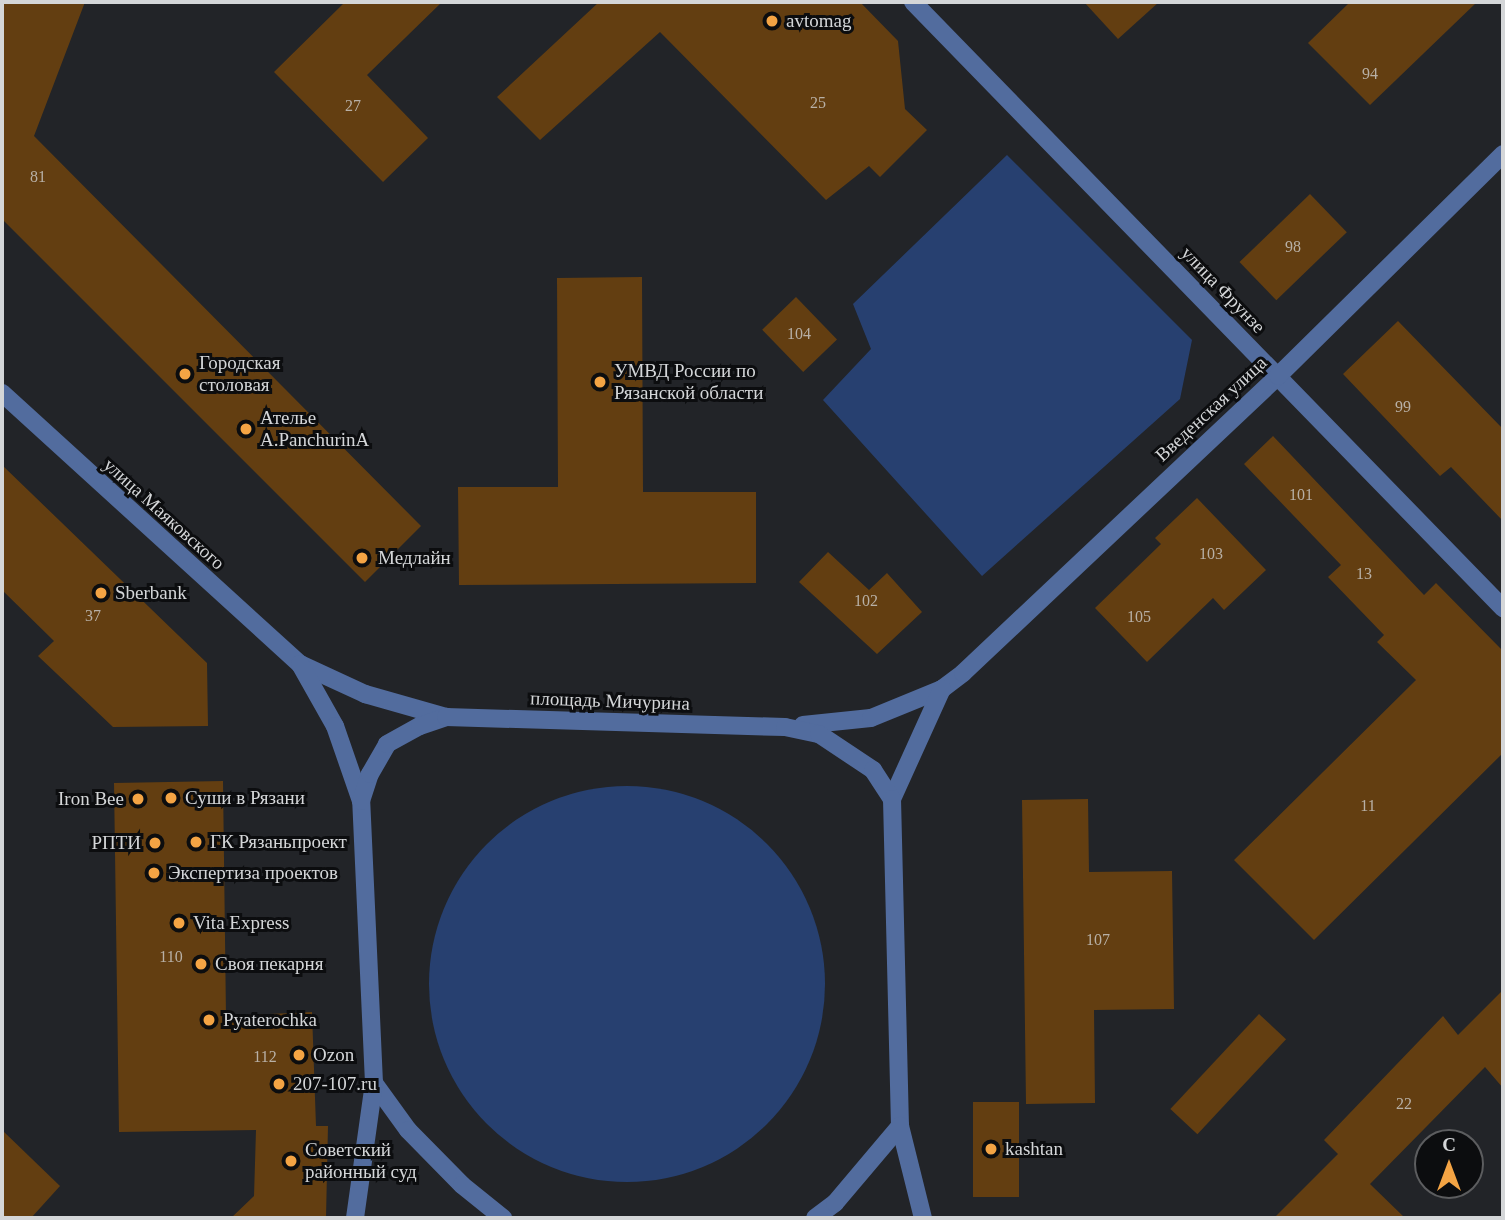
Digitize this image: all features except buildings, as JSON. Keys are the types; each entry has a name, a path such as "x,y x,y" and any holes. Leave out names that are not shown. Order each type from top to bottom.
{"street":[{"name":"улица Фрунзе","path":"913,2 1503,608"},
{"name":"Введенская улица","path":"785,727 871,718 942,689 1278,376 1503,154"},
{"name":"улица Маяковского","path":"2,393 300,664 365,694 446,717"},
{"name":"улица Маяковского","path":"300,664 335,726 361,801"},
{"name":"Введенская улица","path":"892,799 942,689"},
{"name":"площадь Мичурина","path":"374,1083 361,801 370,774 387,744 420,726 446,717 785,727 819,734 873,770 892,799"},
{"path":"892,799 900,1126 923,1218"},
{"path":"355,1218 374,1083"},
{"path":"374,1083 408,1130 462,1185 503,1218"},
{"path":"815,1218 835,1203 900,1126"}],"shaded area":[{"path":"1007,155 1192,340 1180,399 982,576 823,400 871,349 853,304"},
{"path":"627,786 666,790 703,801 737,819 767,844 792,874 810,908 821,945 825,984 821,1023 810,1060 792,1094 767,1124 737,1149 703,1167 666,1178 627,1182 588,1178 551,1167 517,1149 487,1124 462,1094 444,1060 433,1023 429,984 433,945 444,908 462,874 487,844 517,819 551,801 588,790"}],"place":[{"name":"avtomag","path":"772,21"},
{"name":"Городская столовая","path":"185,374"},
{"name":"УМВД России по Рязанской области","path":"600,382"},
{"name":"Ателье A.PanchurinA","path":"246,429"},
{"name":"Медлайн","path":"362,558"},
{"name":"Sberbank","path":"101,593"},
{"name":"Суши в Рязани","path":"171,798"},
{"name":"Iron Bee","path":"138,799"},
{"name":"ГК Рязаньпроект","path":"196,842"},
{"name":"РПТИ","path":"155,843"},
{"name":"Экспертиза проектов","path":"154,873"},
{"name":"Vita Express","path":"179,923"},
{"name":"Своя пекарня","path":"201,964"},
{"name":"Pyaterochka","path":"209,1020"},
{"name":"Ozon","path":"299,1055"},
{"name":"207-107.ru","path":"279,1084"},
{"name":"kashtan","path":"991,1149"},
{"name":"Советский районный суд","path":"291,1161"}]}
